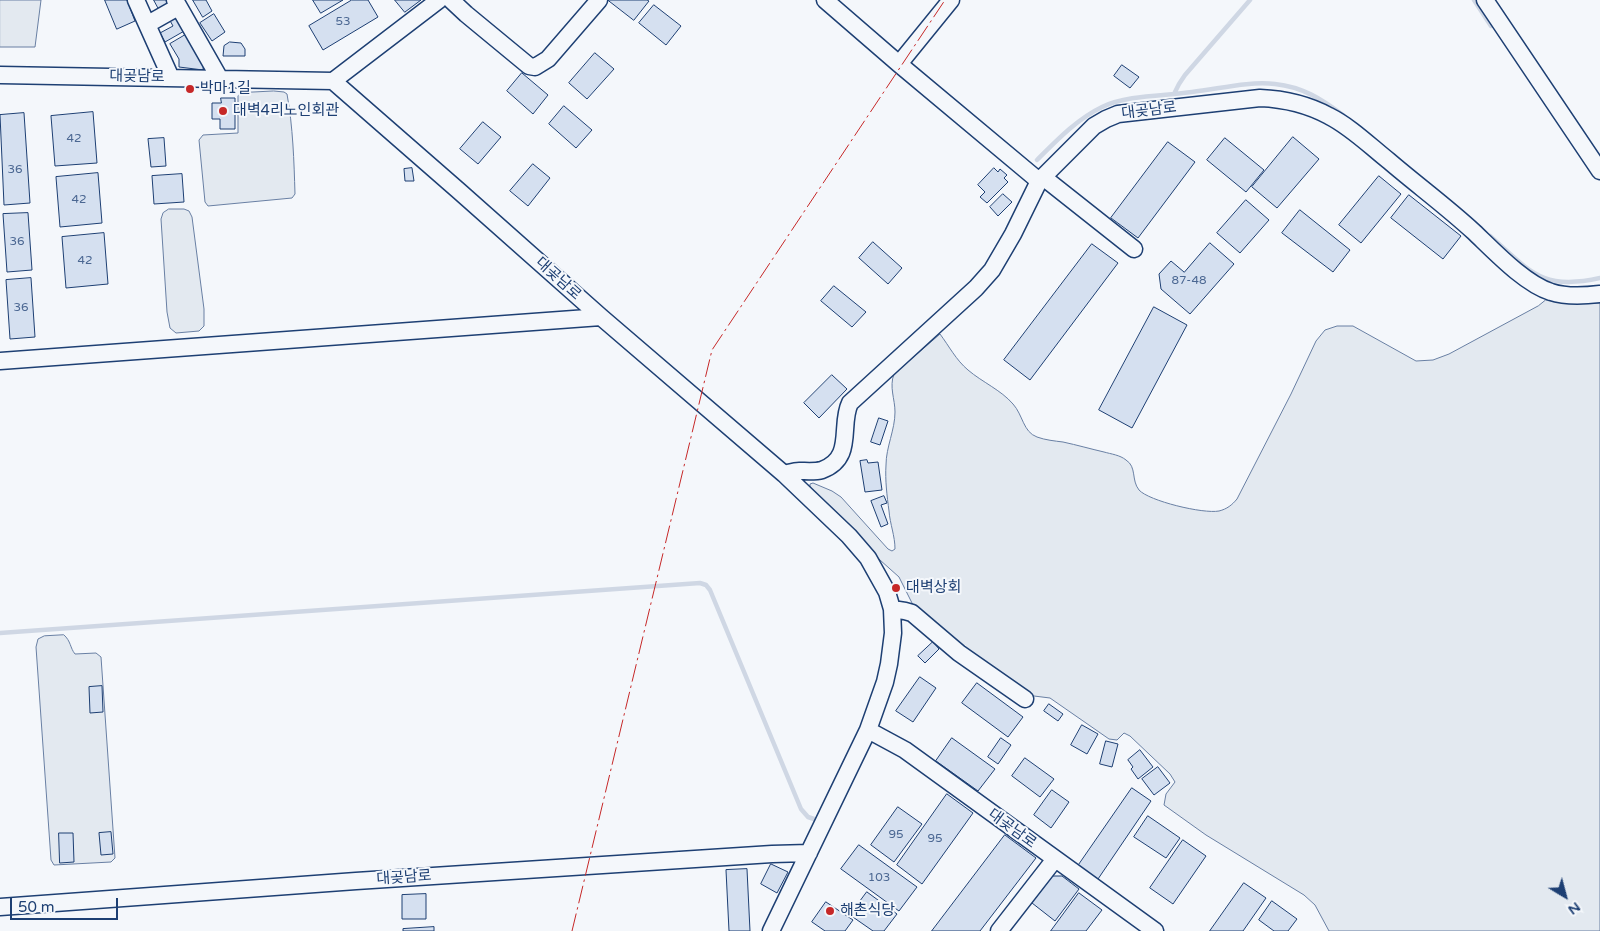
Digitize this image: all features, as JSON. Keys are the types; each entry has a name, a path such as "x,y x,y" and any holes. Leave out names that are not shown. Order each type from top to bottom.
{"street":[{"path":"136,0 171,78"},
{"path":"333,81 439,0"},
{"path":"451,0 529,66 535,67 548,59 598,0"},
{"path":"825,0 899,64 1041,179 1134,249"},
{"path":"899,64 951,0"},
{"path":"1485,0 1600,171"},
{"path":"148,24 177,4 220,79"},
{"name":"대곶남로","path":"0,75 333,81 601,317 784,474 849,536 868,558 887,592 892,610 893,633 889,664 885,682 868,730 770,931"},
{"name":"대곶남로","path":"784,474 796,471 820,470 828,467 835,460 845,444 847,410 850,403 976,288 987,276 1013,234 1041,179 1094,126 1118,114 1246,99 1279,99 1313,108 1330,116 1353,132 1465,223 1538,287 1568,295 1600,294"},
{"path":"0,361 601,317"},
{"path":"892,610 905,610 912,613 959,653 1025,699"},
{"name":"대곶남로","path":"868,730 904,750 1155,931"},
{"name":"대곶남로","path":"0,907 376,880 809,853"},
{"path":"999,931 1055,859"}],"shaded area":[{"path":"0,0 41,0 35,47 0,47"},
{"path":"274,91 287,94 292,131 295,194 292,198 208,206 205,202 199,140 203,135 238,133 238,96 240,93"},
{"path":"169,209 184,209 189,211 192,217 204,309 204,326 199,331 176,333 170,328 167,312 161,219 163,213"},
{"path":"1546,300 1600,303 1600,931 1329,931 1315,905 1304,895 1206,835 1164,805 1166,794 1175,782 1170,774 1130,736 1124,733 1117,740 1109,739 1050,698 1034,696 1004,679 925,619 912,603 899,577 810,488 810,484 813,483 841,497 888,549 892,551 895,549 886,476 886,458 895,419 892,388 894,374 940,334 964,366 1003,394 1013,404 1032,435 1124,458 1132,466 1135,482 1139,490 1145,494 1189,509 1219,511 1237,499 1316,341 1325,330 1337,326 1353,326 1416,361 1433,360 1449,354"},
{"path":"64,635 75,654 96,653 101,657 115,858 111,862 54,865 51,860 36,647 38,639 44,636"}],"building":[{"path":"105,0 127,0 135,21 117,29"},
{"path":"154,0 169,0 171,5 160,11"},
{"path":"193,0 206,0 212,11 203,17"},
{"path":"313,0 343,0 321,13"},
{"path":"352,0 368,0 378,17 323,50 309,26"},
{"path":"395,0 421,0 405,12"},
{"path":"608,0 647,0 649,1 634,20"},
{"path":"654,5 681,26 666,45 639,23"},
{"path":"176,13 186,30 165,42 160,33 173,26 168,17"},
{"path":"214,14 225,32 212,41 200,23"},
{"path":"187,34 204,61 203,70 179,67 179,59 170,44"},
{"path":"230,42 241,43 245,49 245,56 223,56 224,46"},
{"path":"595,53 614,69 587,99 569,83"},
{"path":"1122,65 1139,77 1130,88 1114,76"},
{"path":"522,73 548,95 533,114 507,91"},
{"name":"대벽4리노인회관","path":"221,98 235,98 235,129 220,129 220,119 212,119 212,103 221,103"},
{"path":"564,106 592,130 576,148 549,124"},
{"path":"93,112 97,163 55,166 51,116"},
{"path":"24,113 30,203 4,205 0,115"},
{"path":"483,122 501,137 478,164 460,149"},
{"path":"1293,137 1319,159 1277,208 1252,187"},
{"path":"164,138 166,166 151,167 148,139"},
{"path":"1225,138 1264,170 1246,192 1207,160"},
{"path":"1168,142 1195,162 1138,238 1111,218"},
{"path":"533,164 550,178 528,206 510,191"},
{"path":"412,168 414,181 405,181 404,169"},
{"path":"994,168 998,172 1000,169 1007,175 1004,178 1008,182 987,203 980,197 985,192 978,185"},
{"path":"98,173 102,223 60,227 56,177"},
{"path":"182,174 184,202 154,204 152,176"},
{"path":"1379,176 1401,194 1361,243 1339,225"},
{"path":"1003,194 1012,202 998,216 990,207"},
{"path":"1409,195 1461,236 1443,259 1391,218"},
{"path":"1246,200 1269,220 1240,253 1217,233"},
{"path":"1300,210 1350,250 1333,272 1282,233"},
{"path":"28,213 32,270 7,272 3,214"},
{"path":"104,233 108,284 66,288 62,237"},
{"path":"873,242 902,268 888,284 859,258"},
{"path":"1210,243 1234,264 1190,314 1161,289 1159,274 1171,261 1184,272"},
{"path":"1092,244 1118,263 1030,380 1004,360"},
{"path":"31,278 35,337 10,339 6,280"},
{"path":"834,286 866,312 852,327 821,301"},
{"path":"1154,307 1187,325 1132,428 1099,410"},
{"path":"832,375 847,389 819,418 804,403"},
{"path":"879,418 888,421 880,445 871,442"},
{"path":"867,460 868,463 878,462 882,490 865,492 860,461"},
{"path":"884,496 887,503 881,505 888,524 881,527 871,501"},
{"path":"933,642 939,649 925,663 918,656"},
{"path":"920,677 936,688 913,722 896,711"},
{"path":"977,683 1023,717 1008,737 962,703"},
{"path":"102,686 103,712 90,713 89,687"},
{"path":"1049,704 1063,714 1058,721 1044,711"},
{"path":"1082,725 1098,734 1087,754 1071,745"},
{"path":"952,738 995,769 978,791 936,761"},
{"path":"1001,738 1011,745 998,764 988,757"},
{"path":"1106,741 1118,744 1112,767 1100,764"},
{"path":"1140,750 1153,767 1138,779 1131,769 1133,767 1128,760"},
{"path":"1025,758 1054,779 1040,797 1012,776"},
{"path":"1158,767 1170,783 1154,795 1142,779"},
{"path":"1132,788 1151,801 1098,879 1078,866"},
{"path":"1052,790 1069,802 1051,828 1034,815"},
{"path":"947,794 973,813 922,884 897,865"},
{"path":"898,807 922,824 894,862 871,845"},
{"path":"1148,816 1180,838 1166,858 1134,837"},
{"path":"111,832 113,854 101,855 99,833"},
{"path":"59,833 73,833 74,862 60,863"},
{"path":"1005,835 1036,858 980,931 932,931"},
{"path":"1183,840 1206,856 1173,904 1150,888"},
{"path":"859,845 917,887 899,911 841,869"},
{"path":"771,864 788,872 777,893 761,884"},
{"path":"747,869 750,931 729,931 726,870"},
{"path":"1053,876 1062,876 1079,889 1055,921 1032,903"},
{"path":"1244,883 1266,898 1243,931 1210,931"},
{"path":"867,892 897,914 884,931 873,931 850,915"},
{"path":"1079,893 1102,910 1086,931 1051,931"},
{"path":"426,894 426,919 402,919 402,895"},
{"path":"1272,901 1297,919 1288,931 1274,931 1259,920"},
{"name":"해촌식당","path":"826,902 853,920 845,931 825,931 812,922"},
{"path":"434,927 434,931 403,931 403,929"}],"waterway":[{"path":"1174,94 1185,75 1250,0"},
{"path":"1474,0 1491,26"},
{"path":"1037,160 1067,131 1093,112 1112,103 1134,98 1265,83 1303,91 1343,115"},
{"path":"1490,236 1528,269 1551,280 1564,282 1600,278"},
{"path":"0,633 700,583 706,585 710,590 801,809 808,817 814,819"}],"power":[{"path":"572,931 712,350 945,0"}],"place":[{"name":"박마1길","path":"190,89"},
{"name":"대벽4리노인회관","path":"223,111"},
{"name":"대벽상회","path":"896,588"},
{"name":"해촌식당","path":"830,911"}]}
